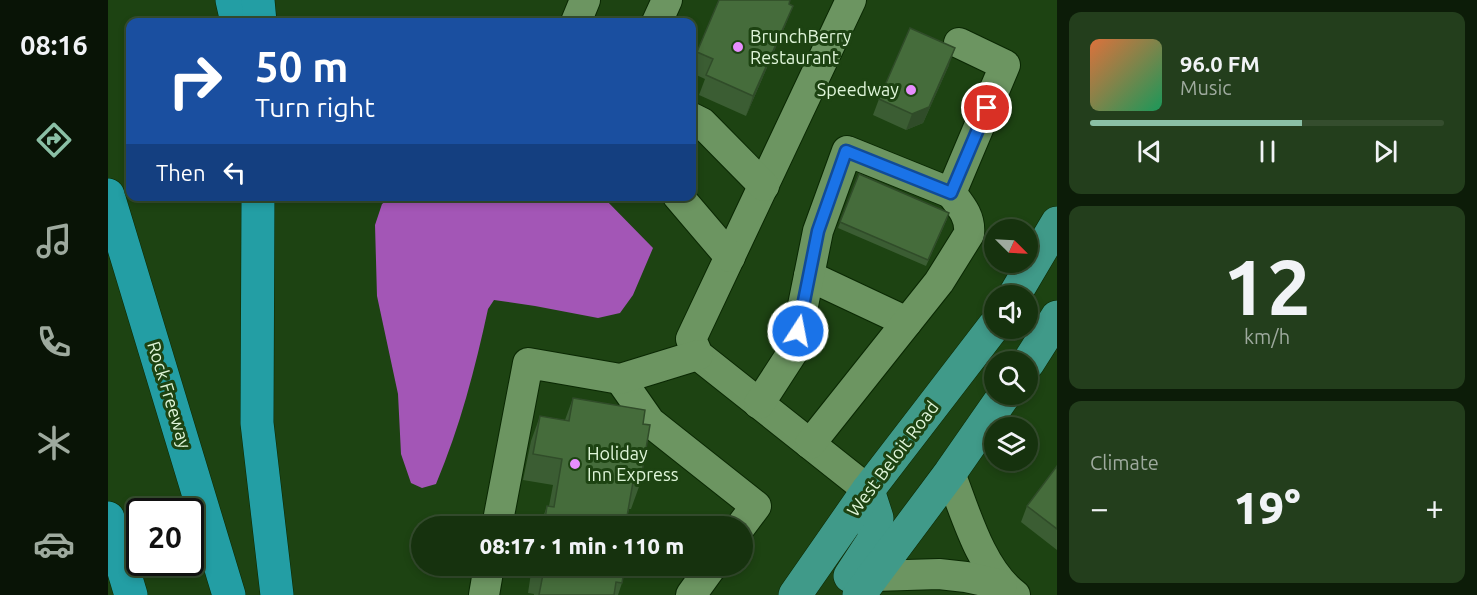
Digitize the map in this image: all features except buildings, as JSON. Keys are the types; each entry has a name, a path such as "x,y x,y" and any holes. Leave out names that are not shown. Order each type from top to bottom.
{"highway":[{"name":"Rock Freeway","path":"108,195 229,595"},
{"path":"258,201 257,423 277,595"},
{"path":"108,518 131,595"}],"main road":[{"path":"1020,285 1057,223"},
{"path":"1036,351 1057,317"},
{"name":"West Beloit Road","path":"795,595 868,490 984,339"},
{"path":"867,585 951,473 997,405"},
{"path":"838,595 873,541 877,518 868,490"}],"lane":[{"path":"578,18 585,0"},
{"path":"659,18 667,0"},
{"path":"851,0 691,339 698,355 868,490"},
{"path":"951,193 1005,65 959,44"},
{"path":"696,120 702,123 764,186"},
{"path":"759,404 794,350 818,231 846,151 951,193 967,214 970,225 969,234 939,282 810,444"},
{"path":"682,201 730,257"},
{"path":"808,276 907,322"},
{"path":"499,516 528,363 620,379 698,355"},
{"path":"620,379 650,422 756,506 748,516"},
{"path":"951,473 964,511 985,558 1009,590"},
{"path":"867,585 939,574 966,577 1009,590"},
{"path":"484,595 487,576"},
{"path":"691,595 705,576"}],"shaded area":[{"path":"386,201 607,201 653,248 633,295 620,313 598,318 494,300 488,309 466,398 445,463 436,484 422,488 411,483 401,454 398,394 377,296 375,225 382,204"}],"place":[{"name":"BrunchBerry Restaurant","path":"738,47"},
{"name":"Speedway","path":"911,90"},
{"name":"Holiday Inn Express","path":"575,464"}],"route":[{"path":"798,331 818,231 846,151 951,193 987,108"}]}
